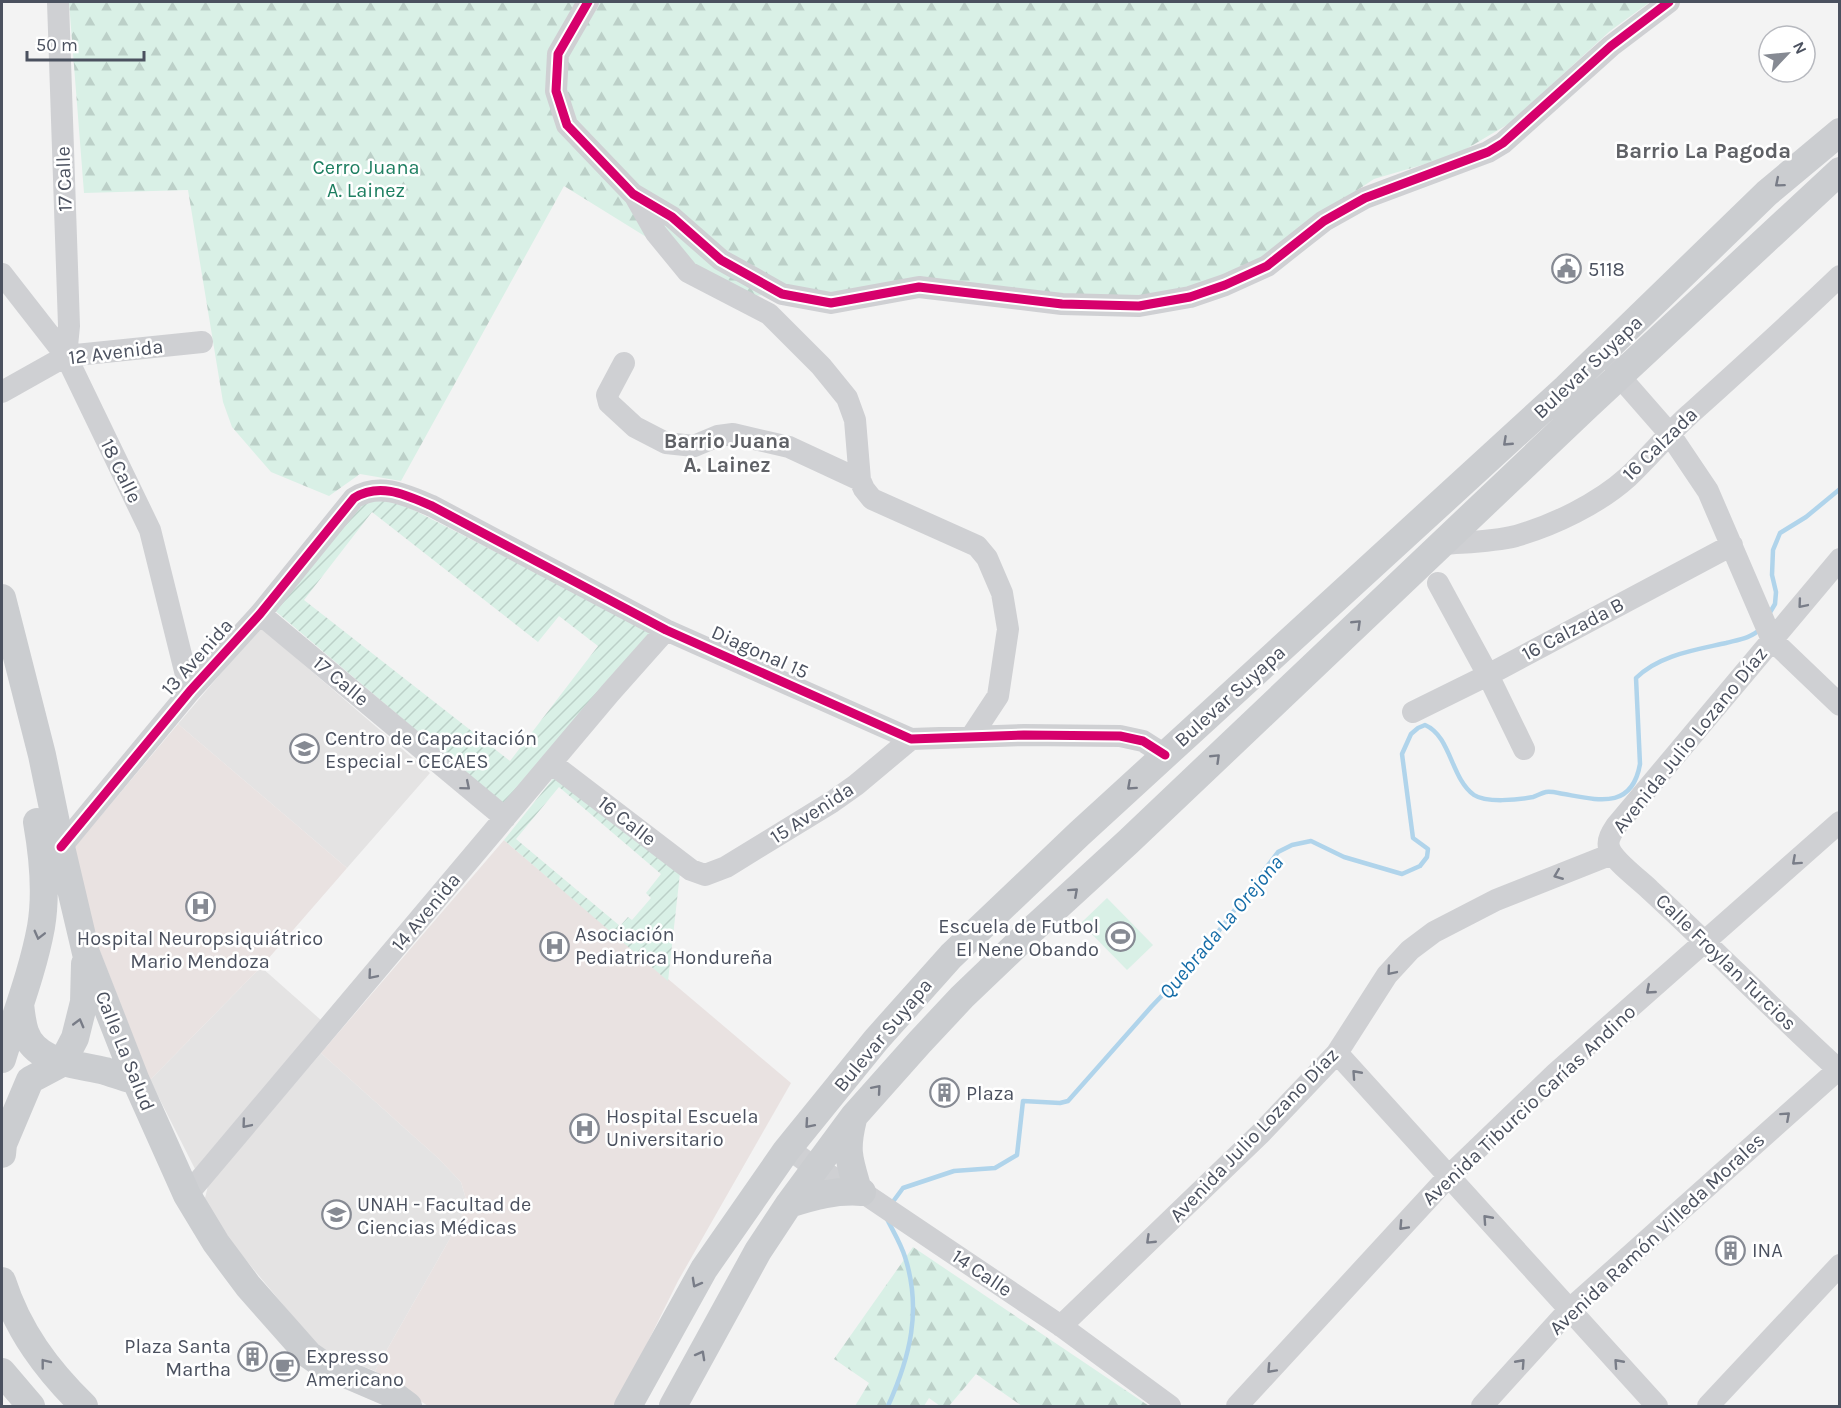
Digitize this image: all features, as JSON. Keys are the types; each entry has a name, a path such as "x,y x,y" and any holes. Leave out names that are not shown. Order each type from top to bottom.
{"main road":[{"name":"Bulevar Suyapa","path":"627,1407 704,1269 788,1148 876,1040 951,956 1079,834 1581,373 1767,193 1839,132"},
{"name":"Bulevar Suyapa","path":"673,1407 758,1251 789,1204 854,1116 962,997 1839,171"},
{"name":"Calle La Salud","path":"2,598 42,755 52,851"},
{"name":"Calle La Salud","path":"2,664 33,795 77,916 86,953 136,1082 187,1195 222,1252 248,1286 309,1355 322,1364 392,1394 408,1407"},
{"path":"2,1059 41,928 43,890 52,851"},
{"path":"43,890 50,891 64,900 77,916"},
{"path":"30,1080 62,1062 80,1022 84,1002 86,953"},
{"path":"20,1004 25,1032 32,1044 46,1056 62,1062 106,1071 136,1082"},
{"path":"2,1064 14,1060 26,1063 30,1080 3,1144 2,1155"},
{"path":"854,1116 848,1138 848,1153 873,1199"},
{"path":"789,1204 819,1195 844,1191 873,1199"},
{"path":"2,1281 9,1316 59,1382 84,1407"},
{"path":"2,1372 19,1398"}],"street":[{"name":"17 Calle","path":"58,2 69,326 66,356"},
{"path":"588,2 558,54 556,91 567,125 633,194 656,233 688,272 769,314 821,366 848,398 855,420 861,480 864,489 872,498 977,546 987,558 1002,593 1008,629 998,696 971,737"},
{"path":"633,194 672,217 721,260 782,294 831,303 919,287 1062,304 1139,306 1190,297 1225,285 1267,266 1324,221 1365,198 1488,152 1503,143 1611,46 1669,2"},
{"name":"18 Calle","path":"2,274 66,356 150,530 190,691"},
{"name":"16 Calzada","path":"1443,544 1480,542 1515,536 1553,522 1593,502 1627,478 1669,433 1778,335 1839,276"},
{"path":"1624,332 1614,351 1614,363 1620,376 1669,433 1708,491 1768,628 1839,705"},
{"name":"12 Avenida","path":"2,392 66,356 202,342"},
{"path":"624,363 607,395 609,403 635,427 666,443 694,446 718,436 733,434 789,447 861,480"},
{"path":"1581,373 1607,370 1620,376"},
{"name":"Diagonal 15","path":"363,492 395,491 432,506 666,630 911,739 1023,735 1120,736 1143,741 1165,755"},
{"name":"13 Avenida","path":"52,851 190,691 260,614 354,498 363,492"},
{"name":"16 Calzada B","path":"1413,712 1488,675 1732,544"},
{"name":"Avenida Julio Lozano Díaz","path":"1061,1326 1262,1132 1337,1053 1387,975 1410,950 1434,932 1496,900 1612,854 1608,846 1616,826 1768,628 1839,559"},
{"path":"1438,583 1488,675 1524,749"},
{"name":"17 Calle","path":"260,614 505,818"},
{"name":"14 Avenida","path":"187,1195 610,693 666,630"},
{"name":"15 Avenida","path":"705,875 726,867 832,802 911,739"},
{"name":"16 Calle","path":"551,763 691,870 705,875"},
{"name":"Avenida Tiburcio Carías Andino","path":"1237,1407 1448,1177 1556,1073 1839,822"},
{"name":"Calle Froylan Turcios","path":"1612,854 1839,1069"},
{"path":"1337,1053 1657,1407"},
{"name":"Avenida Ramón Villeda Morales","path":"1482,1407 1569,1310 1839,1069"},
{"name":"14 Calle","path":"788,1148 815,1168 873,1199 1061,1326 1170,1407"},
{"path":"1708,1407 1839,1265"},
{"path":"1727,1407 1839,1287"}],"shaded area":[{"name":"Centro de Capacitación Especial - CECAES","path":"260,627 430,773 347,868 178,724"},
{"name":"Hospital Neuropsiquiátrico Mario Mendoza","path":"178,724 347,868 261,967 150,1080 98,946 73,849"},
{"name":"Hospital Escuela Universitario","path":"504,840 791,1083 678,1281 616,1406 428,1406 375,1371 461,1219 466,1199 461,1182 438,1158 321,1053"},
{"path":"261,967 322,1021 195,1169 150,1080"},
{"name":"UNAH - Facultad de Ciencias Médicas","path":"321,1053 438,1158 461,1182 466,1199 461,1219 375,1371 320,1349 215,1223 205,1198 208,1186"}],"green space":[{"name":"Cerro Juana A. Lainez","path":"69,2 1650,2 1610,31 1510,123 1456,155 1374,179 1323,213 1278,248 1244,268 1195,286 1115,300 803,291 743,297 564,186 401,481 360,474 329,496 271,472 232,427 223,402 188,190 84,193"},
{"path":"371,500 398,502 652,632 503,804 273,609 360,505","holes":["372,512 538,642 559,616 598,646 510,761 304,600"]},
{"path":"556,775 680,873 668,981 504,840","holes":["559,787 661,874 646,893 651,898 632,920 628,917 620,926 516,839"]},
{"name":"Escuela de Futbol El Nene Obando","path":"1107,898 1153,945 1127,970 1081,923"},
{"path":"913,1247 1149,1406 1022,1406 976,1374 949,1406 940,1406 929,1398 924,1406 855,1406 869,1383 834,1359"}],"waterway":[{"name":"Quebrada La Orejona","path":"1769,614 1775,604 1776,592 1772,575 1773,550 1780,533 1806,517 1840,489"},
{"name":"Quebrada La Orejona","path":"892,1203 903,1188 954,1171 995,1168 1017,1155 1023,1101 1060,1103 1068,1101 1152,1006 1200,956 1278,852 1292,845 1311,841 1344,857 1402,874 1420,866 1427,857 1428,849 1413,838 1402,754 1411,734 1418,728 1425,725 1434,731 1446,748 1466,788 1479,798 1511,800 1533,797 1544,792 1589,798 1612,798 1630,789 1636,779 1640,764 1636,678 1645,670 1666,659 1744,638 1760,629"},
{"name":"Quebrada La Orejona","path":"887,1219 905,1257 913,1296 908,1351 888,1406"}],"cycle path":[{"path":"588,2 558,54 556,91 567,125 633,194 672,217 721,260 782,294 831,303 919,287 1062,304 1139,306 1190,297 1225,285 1267,266 1324,221 1365,198 1488,152 1503,143 1611,46 1669,2"},
{"path":"61,847 190,691 260,614 354,498 374,491 393,492 432,506 666,630 911,739 1024,735 1120,736 1143,741 1165,755"}],"place":[{"name":"5118","path":"1567,269"},
{"name":"Centro de Capacitación Especial - CECAES","path":"304,749"},
{"name":"Hospital Neuropsiquiátrico Mario Mendoza","path":"200,907"},
{"name":"Escuela de Futbol El Nene Obando","path":"1120,937"},
{"name":"Asociación Pediatrica Hondureña","path":"554,946"},
{"name":"Plaza","path":"945,1093"},
{"name":"Hospital Escuela Universitario","path":"585,1128"},
{"name":"UNAH - Facultad de Ciencias Médicas","path":"336,1215"},
{"name":"INA","path":"1731,1250"},
{"name":"Plaza Santa Martha","path":"252,1357"},
{"name":"Expresso Americano","path":"285,1367"}],"district":[{"name":"Barrio La Pagoda","path":"1703,151"},
{"name":"Barrio Juana A. Lainez","path":"727,453"}]}
